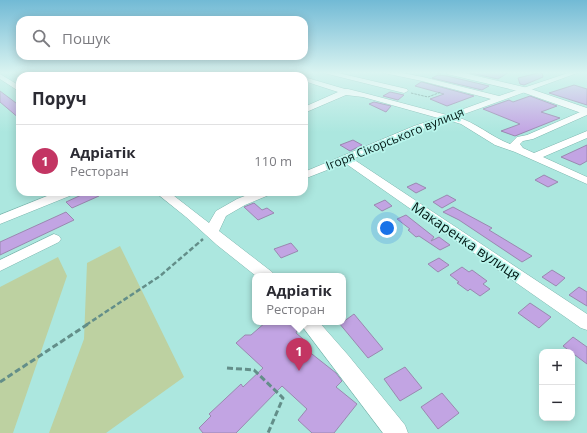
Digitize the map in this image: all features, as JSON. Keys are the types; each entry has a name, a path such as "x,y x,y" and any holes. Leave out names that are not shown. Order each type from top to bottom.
{"main road":[{"path":"531,92 587,112"}],"street":[{"path":"308,108 345,92"},
{"path":"348,92 358,93 464,122 499,143 519,150 587,181"},
{"path":"474,92 500,99"},
{"name":"Ігоря Сікорського вулиця","path":"308,174 417,128 519,92"},
{"path":"308,101 317,104"},
{"path":"519,150 515,144 520,139 587,112"},
{"path":"534,157 587,134"},
{"path":"530,136 530,140 554,148"},
{"name":"Макаренка вулиця","path":"345,158 587,323"},
{"path":"0,220 58,196"},
{"path":"166,196 212,231 222,242 263,273"},
{"path":"212,231 221,214 241,202 255,196"},
{"path":"0,266 54,239"},
{"path":"311,325 341,361 397,433"}],"path":[{"path":"409,92 428,97 442,92"},
{"path":"0,382 160,276 212,231"},
{"path":"227,368 254,370 283,398 268,433"}],"green space":[{"path":"120,246 184,377 106,433 49,433 84,339 87,263"},
{"path":"58,257 67,276 13,433 0,433 0,287"}],"building":[{"path":"0,92 2,92 16,103 16,116 0,102"},
{"path":"390,92 404,95 398,100 383,96"},
{"path":"437,92 460,92 474,96 447,106 430,99 444,94"},
{"path":"587,92 587,105 549,93"},
{"path":"530,96 557,106 541,112 560,118 515,136 501,131 520,124 483,109 509,100 513,102"},
{"path":"374,102 391,106 386,112 369,104"},
{"path":"353,140 362,145 350,151 340,145"},
{"path":"587,145 587,161 580,165 561,157"},
{"path":"544,175 558,182 548,187 535,180"},
{"path":"416,183 426,188 416,193 407,187"},
{"path":"447,195 456,200 442,208 433,202"},
{"path":"79,196 99,196 72,208 66,202"},
{"path":"385,200 392,206 382,211 374,205"},
{"path":"254,203 262,210 267,208 274,213 258,220 244,207"},
{"path":"453,207 492,228 489,230 532,256 522,262 459,220 443,212"},
{"path":"66,212 74,220 0,255 0,242"},
{"path":"406,215 434,237 431,241 439,237 450,245 440,250 419,236 416,237 408,230 410,229 397,219"},
{"path":"291,243 298,251 281,258 274,249"},
{"path":"439,258 449,265 438,272 428,264"},
{"path":"462,267 469,272 472,270 487,281 483,284 490,289 480,296 470,289 468,291 457,283 459,282 450,275"},
{"path":"552,270 565,278 556,286 542,277"},
{"path":"579,287 587,292 587,306 569,295"},
{"path":"530,303 551,317 539,328 518,313"},
{"path":"354,314 383,349 368,358 341,325 346,325 346,320"},
{"path":"263,325 294,325 298,328 296,333 303,339 298,343 336,373 342,381 336,387 357,404 334,433 312,433 298,420 307,409 282,386 236,433 203,433 199,428 211,416 209,414 241,384 243,387 263,368 236,343 245,335 251,335"},
{"path":"573,337 587,347 587,364 575,355 575,349 567,349 563,346"},
{"path":"405,367 422,388 400,401 384,379"},
{"path":"442,393 459,413 438,429 421,407"}],"place":[{"name":"Адріатік","path":"299,371"}]}
